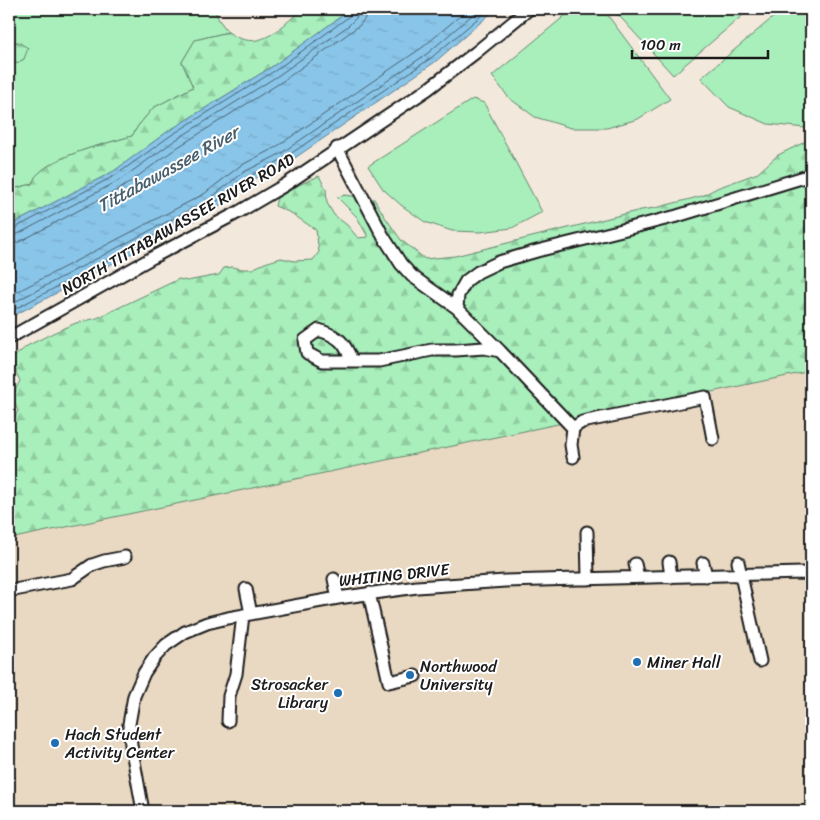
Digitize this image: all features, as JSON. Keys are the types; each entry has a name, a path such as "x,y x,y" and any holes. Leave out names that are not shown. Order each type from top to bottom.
{"street":[{"name":"NORTH TITTABAWASSEE RIVER ROAD","path":"9,338 285,185 428,89 529,9"},
{"path":"338,148 383,236 401,264 412,276 457,308 573,428"},
{"path":"457,308 458,295 466,281 478,272 499,262 677,216 811,175"},
{"path":"352,361 379,361 432,350 484,348 500,351"},
{"path":"573,457 571,445 573,428 582,422 705,397 713,439"},
{"path":"587,532 588,579"},
{"path":"9,592 72,579 92,565 125,557"},
{"path":"669,562 672,577"},
{"path":"738,562 760,661"},
{"path":"703,563 706,576"},
{"path":"635,564 638,578"},
{"name":"WHITING DRIVE","path":"143,811 129,724 134,696 144,673 166,645 185,632 207,623 338,598 416,587 504,581 802,573 811,575"},
{"path":"334,579 338,598"},
{"path":"228,721 229,696 236,674 247,614 246,589"},
{"path":"369,593 389,682 415,676"}],"shaded area":[{"name":"Northwood University","path":"811,371 811,811 9,811 9,539"}],"green space":[{"path":"9,9 214,9 228,32 195,40 182,62 193,87 153,108 132,136 69,155 47,167 36,176 32,184 9,190 9,67 24,59 18,42 9,44"},
{"path":"302,9 350,9 273,66 167,132 114,171 9,226 9,190 32,184 36,176 47,167 69,155 132,136 153,108 193,87 182,62 195,40 228,32 239,38 259,40 277,31"},
{"path":"573,9 603,9 670,99 638,119 607,128 571,128 535,117 509,98 492,76"},
{"path":"613,9 750,9 673,75"},
{"path":"783,9 811,9 811,127 768,124 729,107 701,78"},
{"path":"18,42 28,48 24,59 9,67 9,44"},
{"path":"473,99 484,103 542,212 512,228 480,232 452,231 425,222 383,189 368,166"},
{"path":"811,141 811,371 9,539 9,420 13,420 18,411 14,396 20,381 15,370 13,358 27,346 53,333 76,323 97,318 179,279 187,281 219,275 224,268 252,269 281,258 294,261 313,260 319,252 316,230 291,213 275,206 277,198 301,184 319,176 326,189 327,203 334,215 347,225 358,238 368,237 357,217 337,197 346,195 374,199 401,240 425,259 455,256 702,196 717,188 758,173 778,155"}],"water":[{"name":"Tittabawassee River","path":"350,9 496,9 435,62 286,164 250,181 214,210 9,318 9,226 114,171 167,132 273,66"}],"place":[{"name":"Miner Hall","path":"637,662"},
{"name":"Northwood University","path":"410,675"},
{"name":"Strosacker Library","path":"338,693"},
{"name":"Hach Student Activity Center","path":"55,743"}]}
